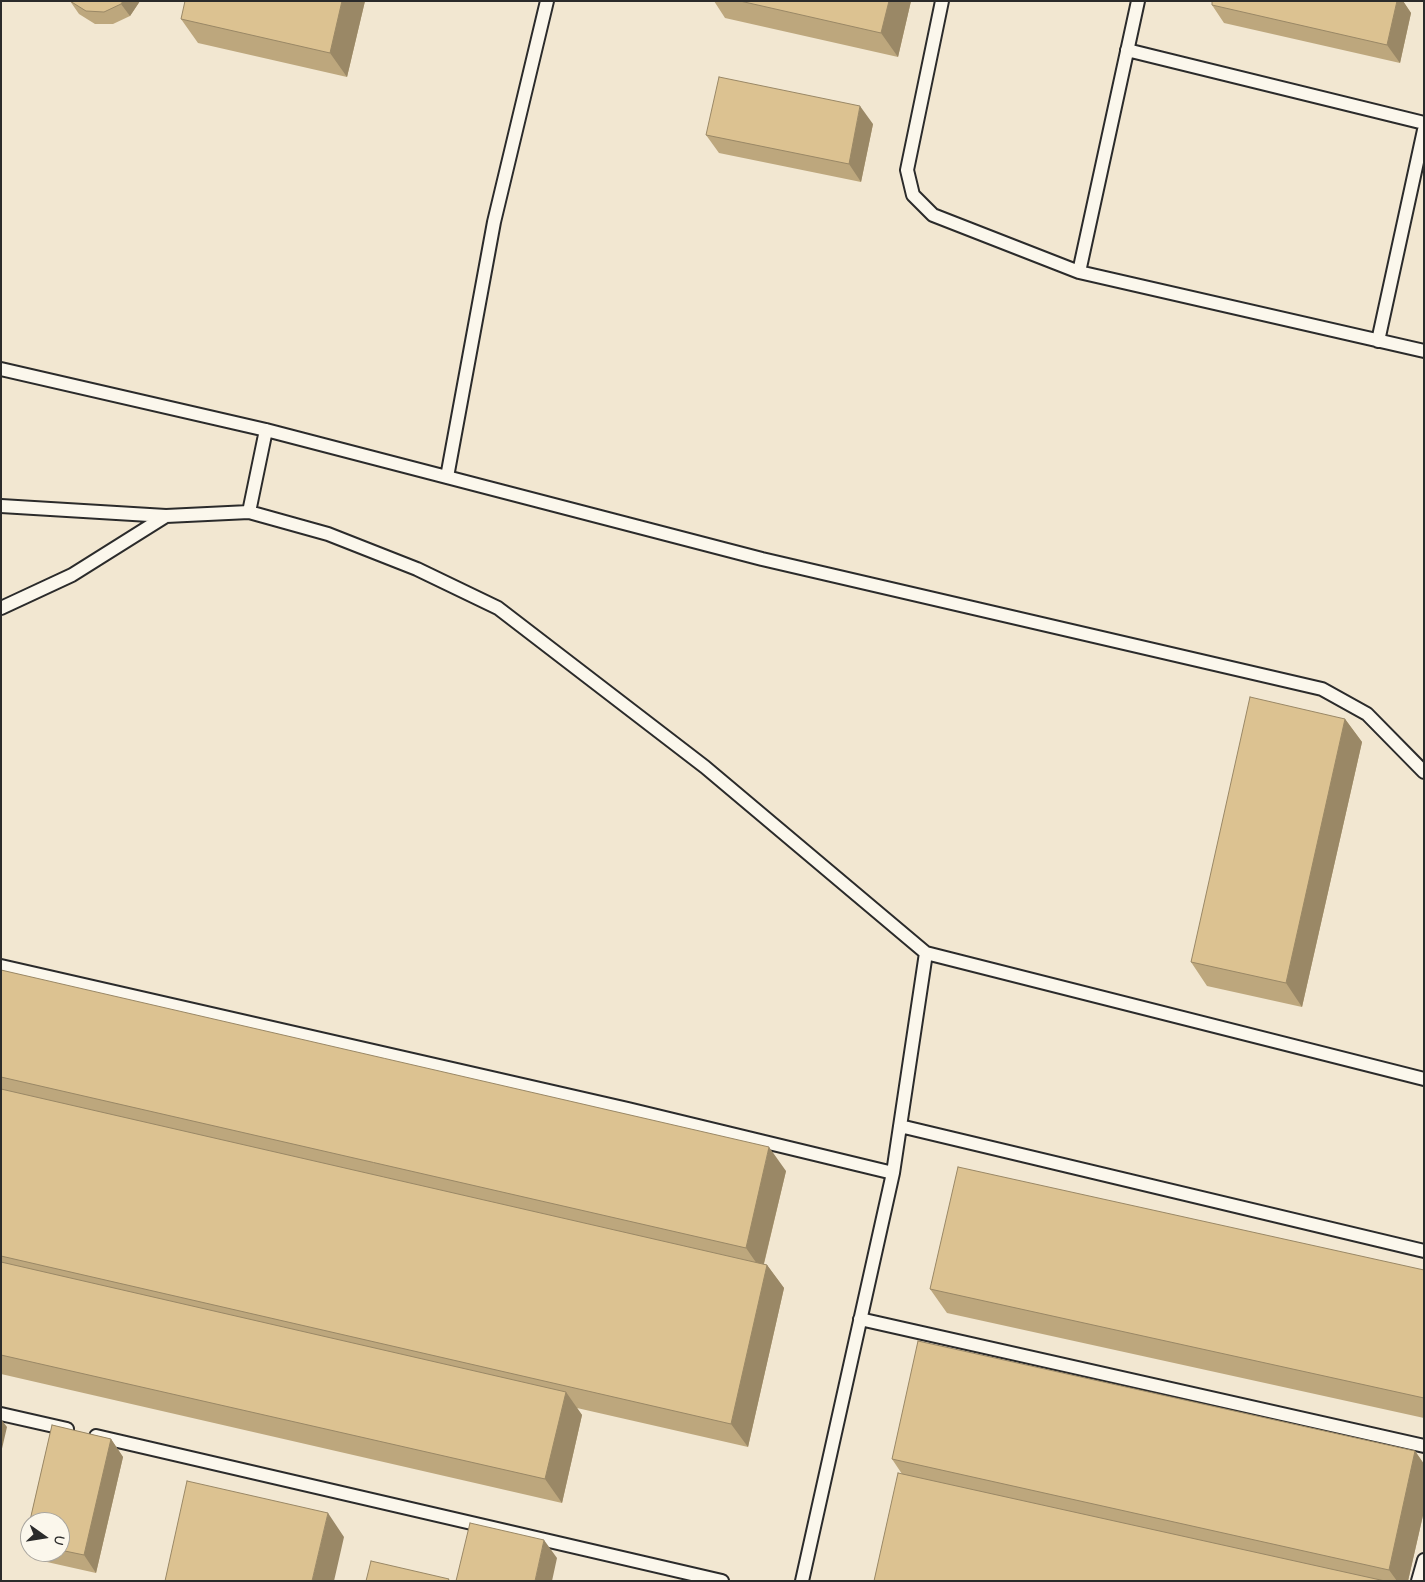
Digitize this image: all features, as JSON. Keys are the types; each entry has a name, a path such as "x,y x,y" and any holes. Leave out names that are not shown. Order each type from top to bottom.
{"lane":[{"path":"447,478 494,222 547,1"},
{"path":"942,1 907,170 913,195 933,216 1079,272 1424,351"},
{"path":"1079,272 1138,1"},
{"path":"1127,50 1424,123"},
{"path":"1378,341 1424,130"},
{"path":"1,369 266,430 762,559 1322,689 1367,714 1424,772"},
{"path":"249,512 266,430"},
{"path":"1,506 166,516 249,512 328,534 417,569 498,608 705,768 926,953 1424,1078"},
{"path":"1,608 72,575 166,516"},
{"path":"802,1581 893,1173 926,953"},
{"path":"1,966 628,1109 893,1173"},
{"path":"900,1126 1424,1251"},
{"path":"860,1319 1424,1446"},
{"path":"1,1414 722,1581"},
{"path":"1418,1581 1424,1560"}],"shaded area":[{"path":"1,1 1424,1 1424,1581 1,1581"}],"building":[{"path":"70,1 123,1 121,4 104,12 86,11"},
{"path":"185,1 342,1 330,53 181,19"},
{"path":"740,1 889,1 881,33"},
{"path":"1212,1 1397,1 1387,45 1212,5"},
{"path":"719,77 860,106 849,164 706,135"},
{"path":"1250,697 1345,719 1286,983 1191,962"},
{"path":"1,970 769,1147 746,1248 1,1077"},
{"path":"1,1089 767,1265 731,1424 1,1256"},
{"path":"958,1167 1424,1270 1424,1398 930,1289"},
{"path":"1,1262 566,1392 545,1479 1,1355"},
{"path":"918,1341 1415,1451 1389,1570 892,1459"},
{"path":"52,1425 111,1439 84,1555 70,1552 70,1512 32,1512"},
{"path":"898,1473 1385,1581 874,1581"},
{"path":"187,1481 328,1513 312,1581 165,1581"},
{"path":"470,1523 544,1540 535,1581 456,1581"},
{"path":"371,1561 449,1579 448,1581 366,1581"}]}
